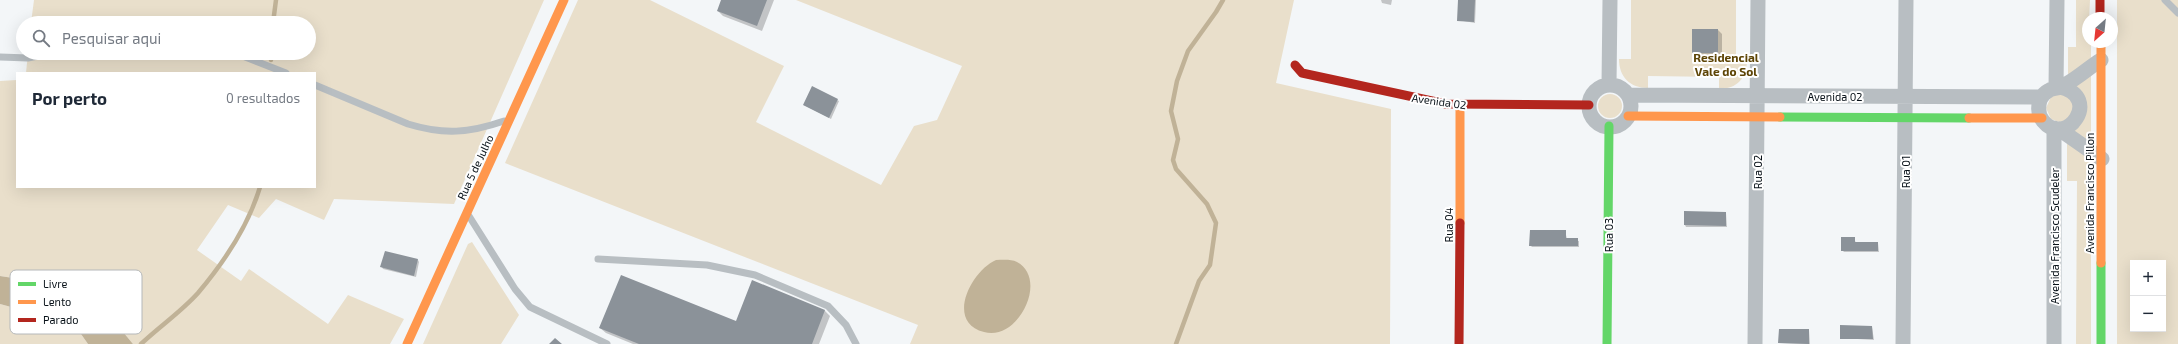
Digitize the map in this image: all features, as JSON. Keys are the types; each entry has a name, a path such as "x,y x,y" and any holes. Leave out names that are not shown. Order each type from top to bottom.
{"street":[{"name":"Rua 5 de Julho","path":"407,344 564,0"},
{"path":"1609,85 1610,0"},
{"name":"Rua 02","path":"1755,344 1758,0"},
{"name":"Rua 01","path":"1903,344 1906,0"},
{"path":"2057,0 2058,87"},
{"path":"2100,0 2100,12"},
{"name":"Avenida Francisco Pillon","path":"2101,48 2101,344"},
{"path":"2101,60 2058,87 2047,92 2042,97 2039,108 2042,118 2102,159"},
{"name":"Avenida 02","path":"1295,65 1302,73 1430,102 1460,105 1589,105"},
{"path":"1609,85 1620,88 1628,95 1631,106 1628,116 1620,124 1609,126 1595,120 1589,105 1595,91 1609,85"},
{"path":"2057,128 2067,127 2074,123 2079,116 2080,108 2079,100 2074,93 2058,87"},
{"name":"Avenida 02","path":"1628,95 2042,97"},
{"name":"Rua 04","path":"1459,344 1460,105"},
{"name":"Avenida 02","path":"1628,116 2042,118"},
{"name":"Rua 03","path":"1607,344 1609,126"},
{"name":"Avenida Francisco Scudeler","path":"2054,344 2057,128"}],"lane":[{"path":"2165,0 2178,12"},
{"path":"0,57 16,58"},
{"path":"253,60 283,72"},
{"path":"316,85 408,124 424,129 451,132 467,131 510,118"},
{"path":"467,212 506,277 530,307 607,344"},
{"path":"598,259 706,265 755,275 828,306 846,325 856,344"}],"shaded area":[{"path":"34,0 544,0 454,204 334,199 324,220 276,199 259,218 228,205 197,250 241,281 249,269 328,324 348,295 404,319 390,344 133,344 125,334 142,334 142,270 10,270 10,278 0,276 0,81 16,80 16,188 316,188 316,72 26,72 27,60 316,60 316,16 32,16"},
{"path":"578,0 650,0 784,66 756,122 881,185 914,126 937,120 962,66 796,0 1294,0 1276,83 1391,109 1390,344 910,344 918,325 505,163"},
{"path":"1631,0 1736,0 1736,60 1747,60 1747,66 1743,77 1736,85 1719,89 1719,77 1648,76 1648,88 1631,84 1623,76 1619,59 1631,59"},
{"path":"2076,0 2090,0 2089,12 2082,12 2082,48 2091,48 2091,344 2076,344 2077,181 2067,181 2067,120 2059,122 2051,119 2046,108 2051,97 2059,94 2068,96 2068,47 2076,47"},
{"path":"2117,0 2178,0 2178,344 2117,344"},
{"path":"1605,94 1615,94 1622,101 1622,111 1615,118 1605,118 1598,111 1598,101"},
{"path":"472,242 519,315 501,344 423,344 468,244"},
{"path":"996,260 1015,261 1026,270 1030,282 1030,294 1018,319 1008,328 996,333 984,332 972,326 966,318 964,308 966,296 978,274"},
{"path":"0,276 10,278 10,307 0,304"},
{"path":"0,304 10,307 10,334 81,334 88,344 0,344"},
{"path":"81,334 125,334 133,344 88,344"}],"building":[{"path":"721,0 767,0 757,26 717,11"},
{"path":"1458,0 1475,0 1474,22 1457,21"},
{"path":"1692,29 1718,29 1718,53 1692,53"},
{"path":"812,86 838,99 829,118 803,105"},
{"path":"1684,211 1726,212 1726,226 1684,225"},
{"path":"1530,230 1566,230 1566,238 1578,238 1578,246 1529,246"},
{"path":"1841,237 1855,237 1855,242 1878,242 1878,251 1841,251"},
{"path":"385,251 418,259 414,276 380,267"},
{"path":"621,275 736,321 752,280 825,310 812,344 639,344 599,328"},
{"path":"1840,325 1872,326 1873,339 1840,339"},
{"path":"1779,329 1809,329 1809,344 1778,343"},
{"path":"555,338 562,344 549,344"}],"waterway":[{"path":"274,16 276,0"},
{"path":"1176,344 1199,281 1210,265 1216,223 1207,204 1176,169 1173,160 1178,139 1171,111 1177,81 1188,51 1223,0"},
{"path":"141,344 192,300 217,269 242,230 260,188"}],"traffic: fast":[{"path":"1780,117 1969,118"},
{"path":"1607,344 1609,126"},
{"path":"2101,263 2101,344"}],"traffic: slow":[{"path":"407,344 564,0"},
{"path":"2101,48 2101,263"},
{"path":"1460,105 1460,223"},
{"path":"1628,116 1780,117"},
{"path":"1969,118 2042,118"}],"traffic: jam":[{"path":"2100,0 2100,12"},
{"path":"1295,65 1302,73 1446,104 1589,105"},
{"path":"1459,344 1460,223"}],"district":[{"name":"Residencial Vale do Sol","path":"1726,64"}]}
